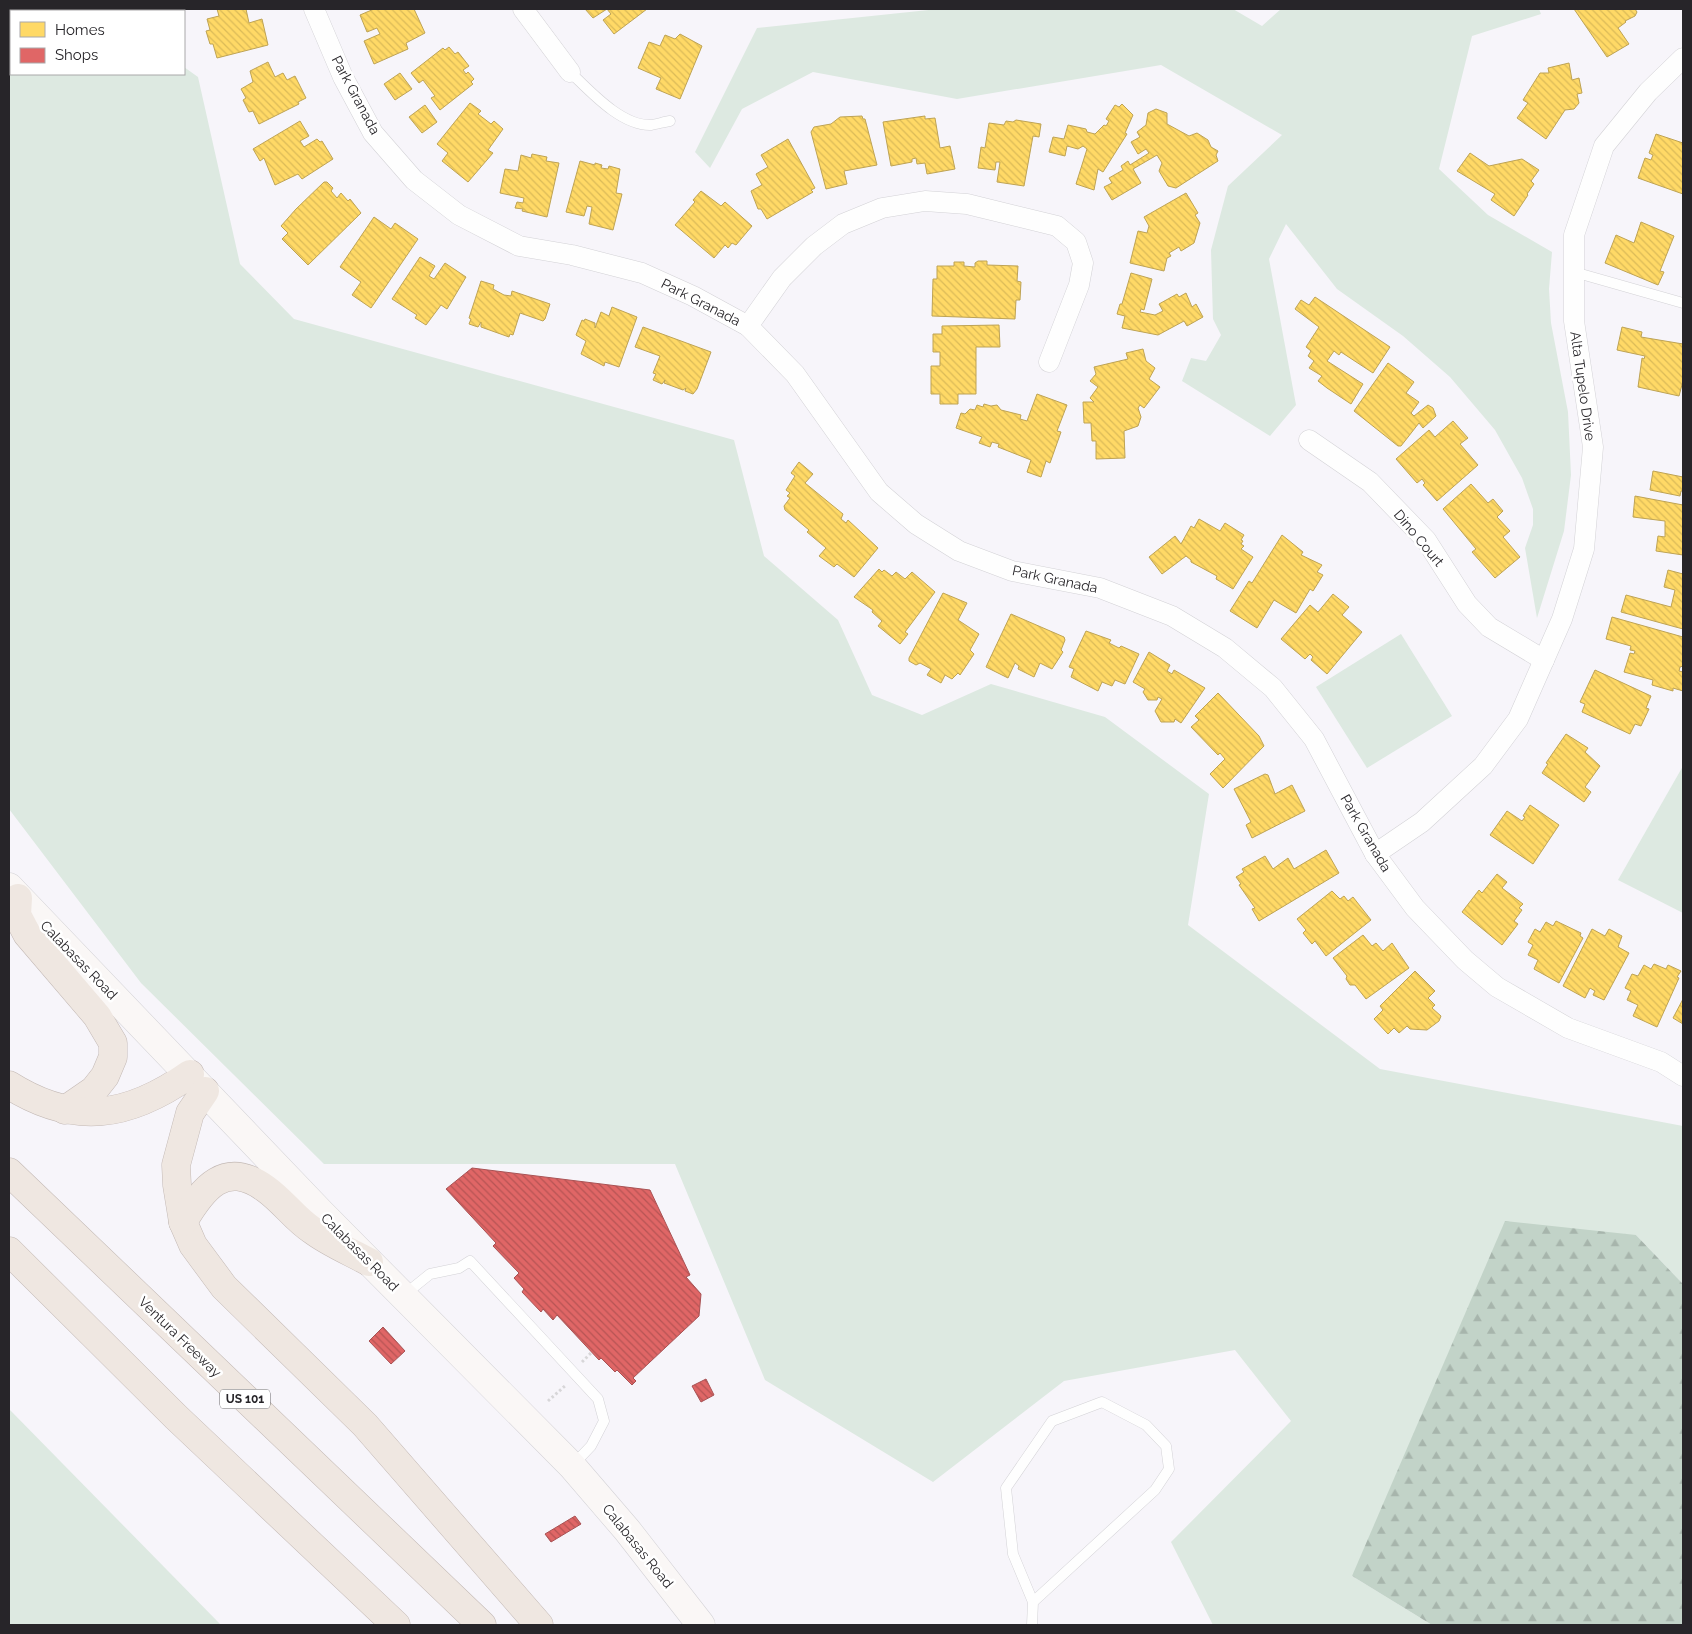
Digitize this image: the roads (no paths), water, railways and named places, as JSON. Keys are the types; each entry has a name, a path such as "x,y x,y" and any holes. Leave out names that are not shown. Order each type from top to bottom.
{"highway":[{"path":"13,893 17,915 27,934 97,1016 112,1043 113,1057 105,1076 94,1090 65,1110"},
{"path":"9,1085 33,1100 65,1110 98,1112 120,1109 167,1091 198,1082"},
{"path":"198,1082 176,1165 183,1222 193,1245 224,1287 365,1425 539,1625"},
{"name":"Ventura Freeway","path":"9,1172 482,1625"},
{"path":"183,1222 198,1197 210,1185 224,1177 241,1176 266,1188 312,1230 369,1262"},
{"path":"9,1251 176,1417 396,1625"}],"main road":[{"name":"Calabasas Road","path":"13,893 198,1082 369,1262 572,1466 627,1530 701,1625"}],"street":[{"name":"Park Granada","path":"314,9 343,77 373,133 414,180 459,215 518,246 642,272 693,296 748,326 795,374 878,492 916,524 960,550 1012,571 1100,588 1172,616 1225,648 1273,688 1314,739 1375,854 1415,908 1464,960 1497,987 1568,1028 1661,1062 1683,1076"},
{"path":"523,9 570,72"},
{"name":"Alta Tupelo Drive","path":"1375,854 1422,822 1483,766 1518,719 1562,619 1584,549 1592,447 1574,321 1574,235 1604,146 1648,92 1683,58"},
{"path":"748,326 782,278 814,246 843,224 882,208 925,201 967,204 1057,226 1076,242 1084,263 1079,284 1049,362"},
{"name":"Dino Court","path":"1309,440 1370,482 1426,540 1467,604 1489,627 1544,660"}],"lane":[{"path":"570,72 607,107 631,120 650,125 670,121"},
{"path":"1574,272 1683,303"},
{"path":"404,1296 430,1274 459,1268 470,1261 598,1399 604,1421 591,1446 572,1466"},
{"path":"1032,1625 1033,1602 1014,1554 1006,1488 1052,1421 1102,1402 1146,1425 1166,1446 1170,1469 1155,1490 1033,1602"}]}
